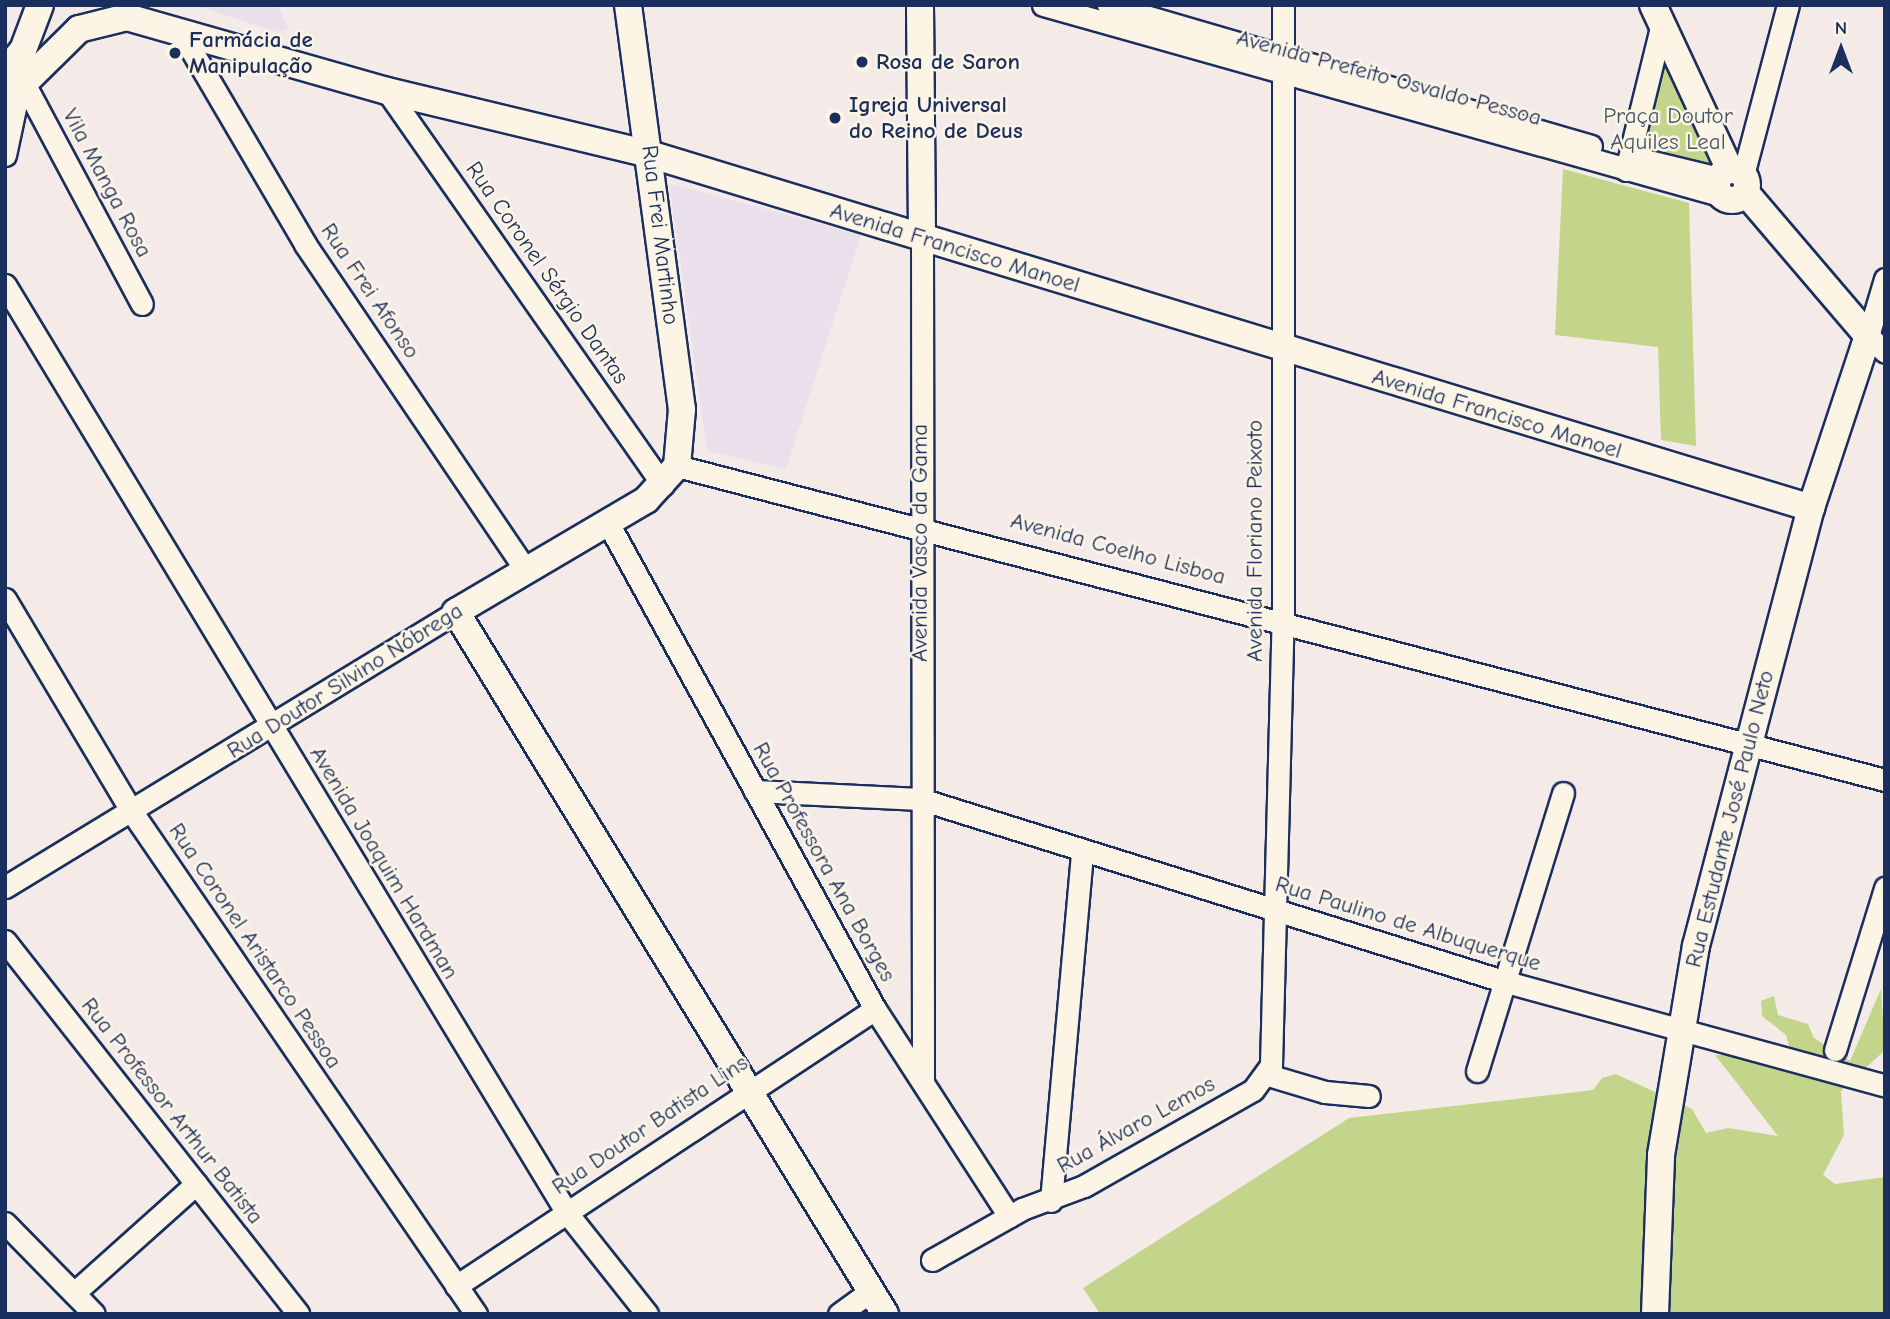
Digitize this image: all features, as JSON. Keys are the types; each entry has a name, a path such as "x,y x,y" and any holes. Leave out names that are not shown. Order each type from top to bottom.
{"main road":[{"name":"Rua Frei Martinho","path":"628,5 682,409 670,475"},
{"name":"Avenida Vasco da Gama","path":"920,5 922,238"},
{"path":"14,89 38,12"},
{"name":"Avenida Francisco Manoel","path":"95,14 127,17 387,91 649,153 1280,350 1811,508"},
{"path":"14,89 95,14"},
{"path":"1657,16 1732,182 1876,344"},
{"name":"Rua Estudante José Paulo Neto","path":"1655,1314 1656,1208 1679,1028 1748,742 1811,508 1876,344"},
{"name":"Rua Doutor Silvino Nóbrega","path":"456,612 608,523 670,475"},
{"path":"456,612 885,1314"}],"street":[{"name":"Avenida Prefeito Osvaldo Pessoa","path":"1043,5 1101,10 1283,68 1628,164 1732,182"},
{"name":"Avenida Floriano Peixoto","path":"1268,1075 1277,913 1283,620 1280,350 1283,5"},
{"path":"1732,182 1788,5"},
{"path":"1628,164 1657,16"},
{"name":"Rua Frei Afonso","path":"182,34 305,244 526,570"},
{"path":"5,155 14,89"},
{"name":"Vila Manga Rosa","path":"14,89 142,304"},
{"name":"Rua Coronel Sérgio Dantas","path":"387,91 670,475"},
{"name":"Avenida Vasco da Gama","path":"922,238 920,799 923,1081"},
{"path":"1876,344 1885,279"},
{"name":"Avenida Joaquim Hardman","path":"5,285 270,728 567,1213 647,1314"},
{"name":"Avenida Coelho Lisboa","path":"670,475 920,524 1885,780"},
{"name":"Rua Professora Ana Borges","path":"608,523 875,1009 1009,1216"},
{"name":"Rua Coronel Aristarco Pessoa","path":"5,599 132,812 476,1314"},
{"name":"Rua Doutor Silvino Nóbrega","path":"5,887 270,728 456,612"},
{"name":"Rua Paulino de Albuquerque","path":"755,791 920,799 1082,854 1506,982 1885,1086"},
{"path":"1477,1071 1563,793"},
{"path":"1051,1201 1082,854"},
{"path":"1835,1050 1885,888"},
{"name":"Rua Professor Arthur Batista","path":"5,941 299,1314"},
{"name":"Rua Doutor Batista Lins","path":"456,1286 748,1090 875,1009"},
{"path":"1268,1075 1325,1092 1369,1096"},
{"name":"Rua Álvaro Lemos","path":"932,1261 1009,1216 1051,1201 1253,1090 1268,1075"},
{"path":"74,1293 196,1184"},
{"path":"5,1223 94,1314"},
{"path":"839,1314 871,1292"}],"shaded area":[{"path":"193,5 277,5 289,28 278,32"},
{"path":"669,183 861,235 786,469 707,451"}],"green space":[{"name":"Praça Doutor Aquiles Leal","path":"1667,57 1713,163 1703,169 1637,151 1655,58"},
{"path":"1563,169 1689,203 1696,446 1661,440 1658,347 1555,335"},
{"path":"1881,989 1885,1050 1841,1091 1844,1135 1823,1175 1835,1184 1885,1177 1885,1314 1100,1314 1083,1288 1349,1118 1593,1090 1602,1078 1616,1074 1692,1109 1706,1133 1728,1128 1778,1136 1715,1055 1792,1056 1786,1035 1762,1016 1761,1001 1774,996 1778,1015 1808,1024 1814,1038 1850,1061"}],"place":[{"name":"Farmácia de Manipulação","path":"175,53"},
{"name":"Rosa de Saron","path":"862,62"},
{"name":"Igreja Universal do Reino de Deus","path":"835,118"}]}
